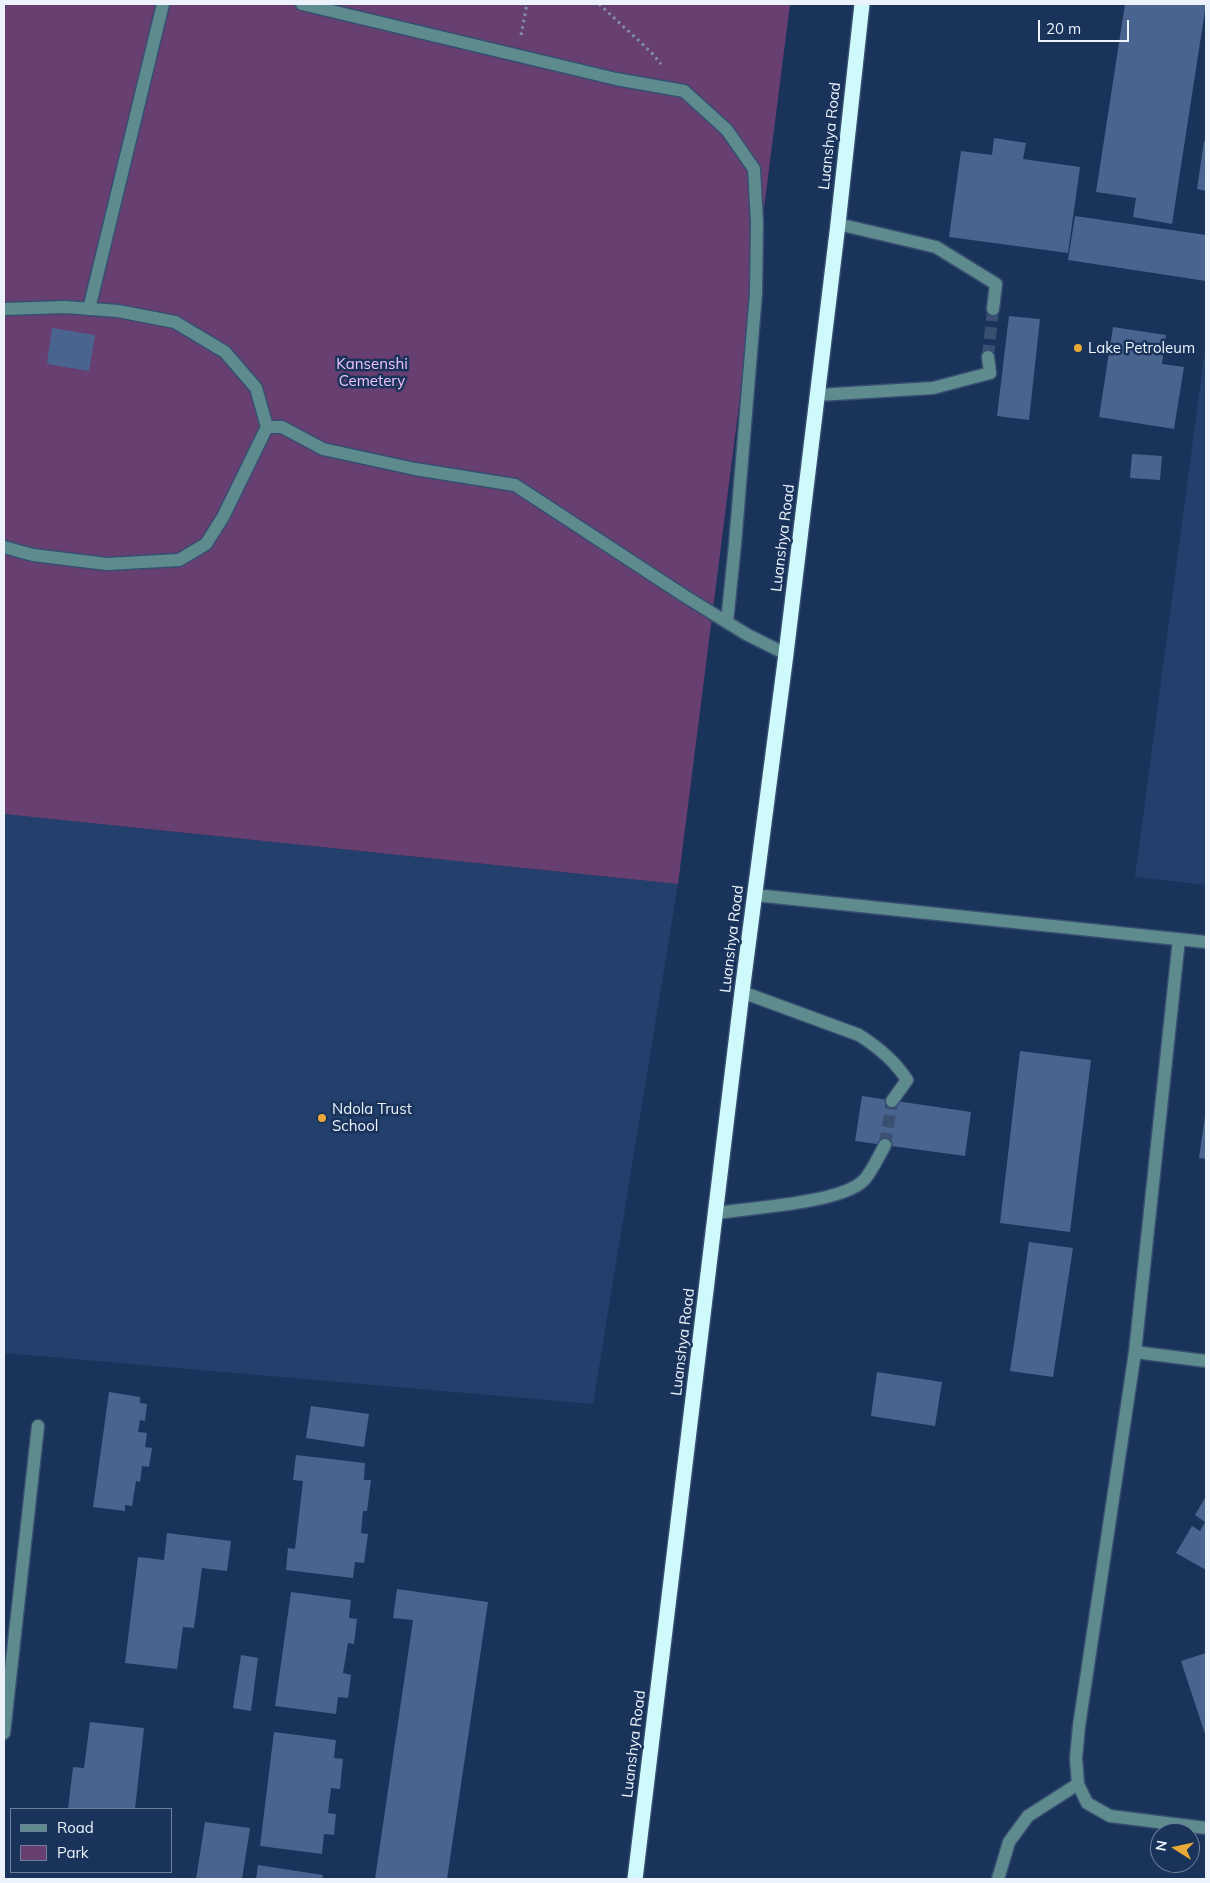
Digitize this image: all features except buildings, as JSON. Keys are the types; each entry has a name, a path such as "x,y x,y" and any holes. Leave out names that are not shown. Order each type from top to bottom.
{"highway":[{"name":"Luanshya Road","path":"635,1879 717,1213 742,992 818,395 862,4"}],"street":[{"path":"89,309 163,4"},
{"path":"302,4 616,79 684,91 727,130 754,169 757,222 756,293 727,622"},
{"path":"838,224 936,247 996,284 993,309"},
{"path":"4,309 65,307 118,311 175,322 225,352 256,388 267,428 223,517 206,544 179,560 107,564 33,555 4,546"},
{"path":"818,395 933,388 990,373 988,357"},
{"path":"267,428 282,427 322,449 416,469 515,485 746,634 786,654"},
{"path":"754,895 1206,942"},
{"path":"1179,939 1135,1352 1078,1726 1076,1758 1078,1784 1087,1803 1110,1816 1206,1828"},
{"path":"742,992 859,1034 872,1043 898,1065 907,1080 892,1101"},
{"path":"717,1213 825,1199 850,1189 864,1181 885,1145"},
{"path":"1135,1352 1206,1361"},
{"path":"4,1733 6,1682 38,1426"},
{"path":"998,1879 1009,1842 1028,1816 1078,1784"}],"path":[{"path":"517,55 527,4"},
{"path":"599,4 651,52 684,91"}],"shaded area":[{"path":"1206,342 1206,885 1135,877"},
{"name":"Ndola Trust School","path":"4,814 678,884 593,1404 4,1353"}],"green space":[{"name":"Kansenshi Cemetery","path":"4,4 790,4 678,884 4,814"}],"tunnel":[{"path":"988,357 993,309"},
{"path":"885,1145 892,1101"}],"place":[{"name":"Lake Petroleum","path":"1078,348"},
{"name":"Ndola Trust School","path":"322,1118"}]}
